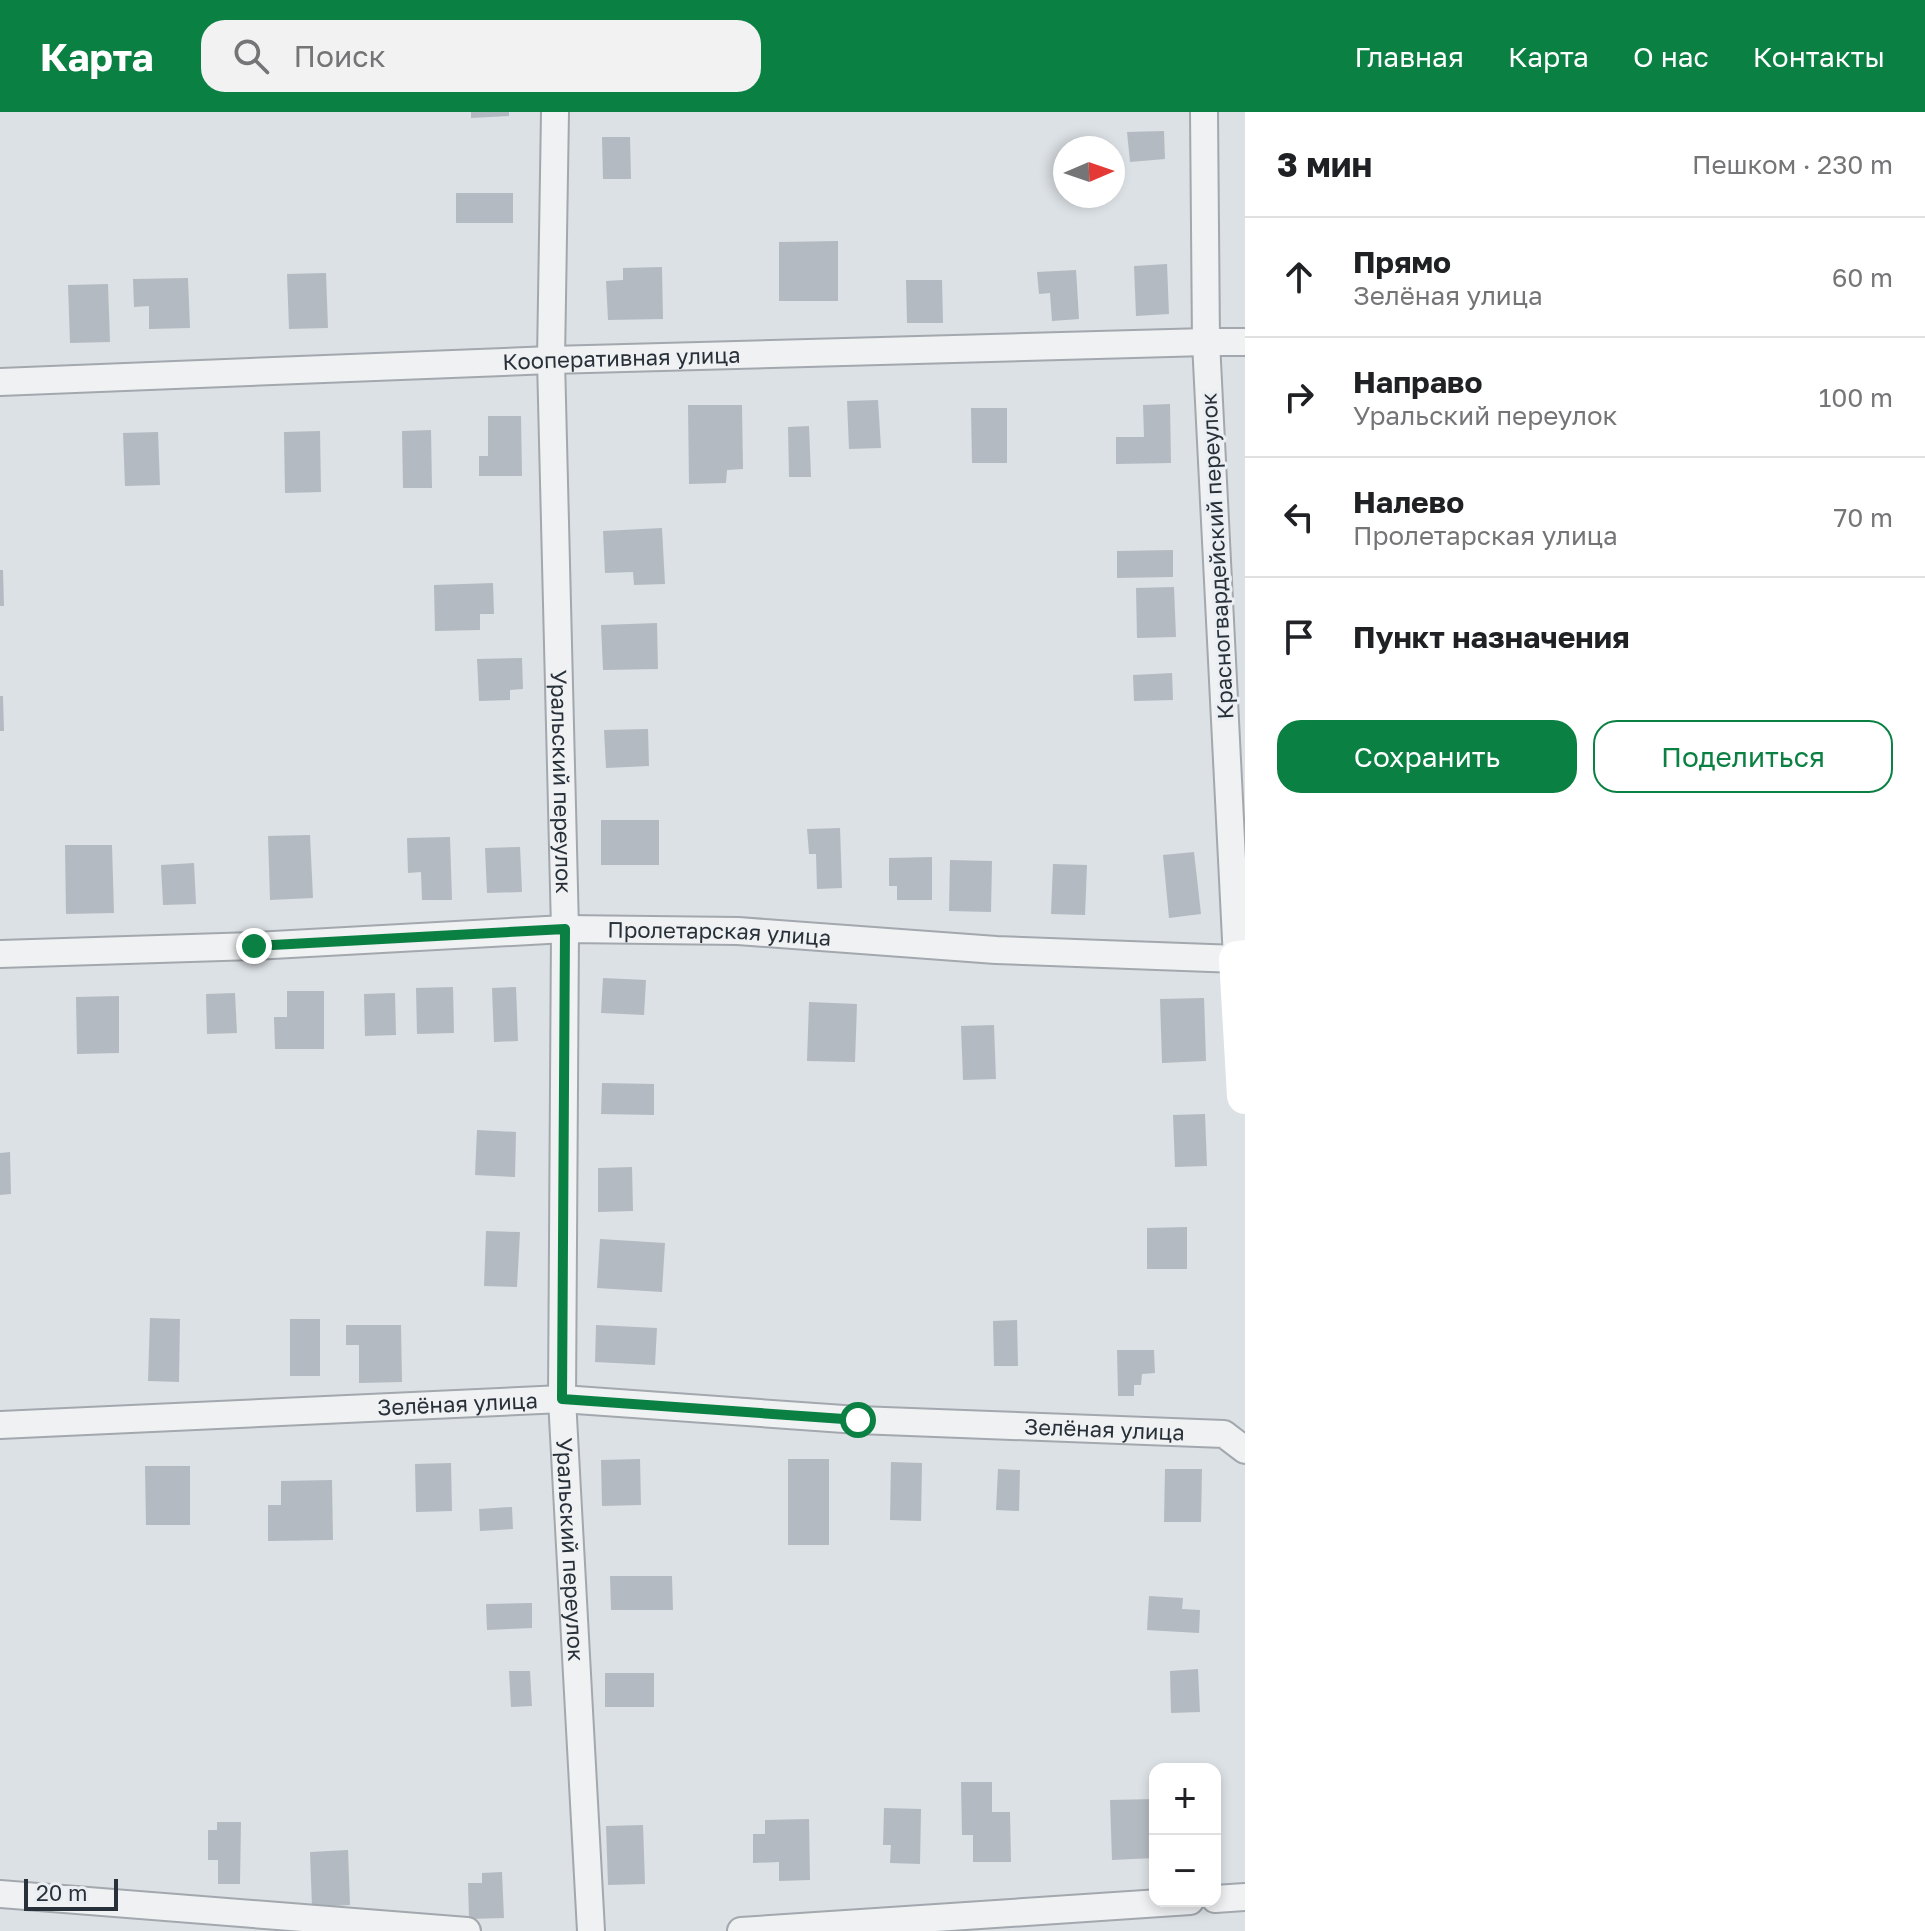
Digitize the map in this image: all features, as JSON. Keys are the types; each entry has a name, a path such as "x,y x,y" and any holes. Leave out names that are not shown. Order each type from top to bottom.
{"street":[{"name":"Уральский переулок","path":"555,112 551,360 565,929 562,1399 591,1931"},
{"name":"Красногвардейский переулок","path":"1204,112 1206,342 1241,958 1245,1096"},
{"name":"Кооперативная улица","path":"0,382 551,360 1245,342"},
{"name":"Пролетарская улица","path":"0,954 254,946 565,929 738,931 996,950 1241,958"},
{"name":"Зелёная улица","path":"0,1425 562,1399 858,1420 1224,1434 1245,1450"},
{"path":"0,1894 467,1931"},
{"path":"1221,1899 1245,1897"},
{"path":"741,1931 1149,1904"}],"building":[{"path":"471,112 509,112 509,116 471,118"},
{"path":"1164,131 1165,159 1130,162 1127,132"},
{"path":"602,137 630,137 631,179 603,179"},
{"path":"456,193 513,193 513,223 456,223"},
{"path":"838,241 838,301 779,301 779,242"},
{"path":"1167,264 1169,314 1136,316 1134,266"},
{"path":"662,267 663,319 608,320 606,281 623,280 623,268"},
{"path":"1076,270 1079,319 1052,321 1050,293 1039,294 1037,272"},
{"path":"326,273 328,328 289,329 287,274"},
{"path":"188,278 190,328 149,329 149,306 134,307 133,279"},
{"path":"906,280 942,280 943,323 907,323"},
{"path":"108,284 110,342 70,343 68,285"},
{"path":"878,400 881,448 849,449 847,401"},
{"path":"1170,404 1171,463 1116,464 1116,437 1144,437 1143,405"},
{"path":"688,405 742,405 743,469 727,470 726,483 689,484"},
{"path":"971,408 1007,408 1007,463 972,463"},
{"path":"488,416 521,416 522,476 479,476 479,456 488,456"},
{"path":"809,426 811,477 789,477 788,427"},
{"path":"431,430 432,488 403,488 402,431"},
{"path":"320,431 321,492 285,493 284,432"},
{"path":"158,432 160,485 125,486 123,433"},
{"path":"662,528 665,584 634,585 633,572 605,573 603,531"},
{"path":"1173,550 1173,577 1117,578 1117,551"},
{"path":"0,570 3,570 4,606 0,606"},
{"path":"493,583 494,614 480,614 480,630 435,631 434,585"},
{"path":"1174,587 1176,637 1137,638 1136,588"},
{"path":"657,623 658,669 603,670 601,625"},
{"path":"522,658 523,689 510,690 510,700 479,701 477,659"},
{"path":"1172,673 1173,700 1134,701 1133,675"},
{"path":"0,696 3,696 4,731 0,731"},
{"path":"648,729 649,766 606,768 604,730"},
{"path":"601,820 659,820 659,865 601,865"},
{"path":"840,828 842,888 817,889 816,854 809,854 807,829"},
{"path":"310,835 313,898 270,900 268,836"},
{"path":"450,837 452,900 422,900 421,872 408,873 407,838"},
{"path":"65,845 112,845 114,913 66,914"},
{"path":"520,847 522,892 487,893 485,848"},
{"path":"1194,852 1201,914 1169,918 1163,855"},
{"path":"932,857 932,900 897,900 897,886 889,886 889,858"},
{"path":"950,860 992,861 991,912 949,911"},
{"path":"194,863 196,904 163,905 161,865"},
{"path":"1053,864 1087,865 1085,915 1051,914"},
{"path":"603,978 646,980 644,1015 601,1013"},
{"path":"453,987 454,1033 417,1034 416,988"},
{"path":"516,987 518,1041 494,1042 492,988"},
{"path":"287,991 324,991 324,1049 275,1049 274,1017 287,1017"},
{"path":"235,993 237,1033 207,1034 206,994"},
{"path":"395,993 396,1035 365,1036 364,994"},
{"path":"119,996 119,1053 77,1054 76,997"},
{"path":"1204,998 1206,1061 1162,1063 1160,999"},
{"path":"809,1002 857,1004 855,1062 807,1061"},
{"path":"994,1025 996,1079 963,1080 961,1026"},
{"path":"602,1083 654,1084 654,1115 601,1114"},
{"path":"1205,1114 1207,1166 1175,1167 1173,1115"},
{"path":"477,1130 516,1132 515,1177 475,1175"},
{"path":"10,1152 11,1194 0,1195 0,1153"},
{"path":"632,1167 633,1211 598,1212 598,1168"},
{"path":"1187,1227 1187,1269 1147,1269 1147,1228"},
{"path":"486,1231 520,1232 517,1287 484,1286"},
{"path":"600,1239 665,1243 662,1292 597,1288"},
{"path":"150,1318 180,1319 179,1382 148,1381"},
{"path":"290,1319 320,1319 320,1376 290,1376"},
{"path":"1017,1320 1018,1366 994,1366 993,1321"},
{"path":"346,1325 401,1325 402,1382 359,1383 359,1345 346,1345"},
{"path":"596,1325 657,1328 655,1365 595,1362"},
{"path":"1117,1350 1154,1350 1155,1373 1142,1374 1141,1385 1134,1385 1134,1396 1118,1396"},
{"path":"640,1459 641,1505 602,1506 601,1460"},
{"path":"788,1459 829,1459 829,1545 788,1545"},
{"path":"891,1462 922,1463 921,1521 890,1520"},
{"path":"451,1463 452,1511 416,1512 415,1464"},
{"path":"145,1466 190,1466 190,1525 146,1525"},
{"path":"998,1469 1020,1470 1019,1511 996,1510"},
{"path":"1165,1469 1202,1469 1201,1522 1164,1522"},
{"path":"332,1480 333,1540 268,1541 268,1505 281,1505 281,1481"},
{"path":"512,1507 513,1529 480,1531 479,1509"},
{"path":"610,1576 672,1576 673,1610 611,1610"},
{"path":"1149,1596 1183,1598 1182,1609 1200,1610 1199,1633 1147,1630"},
{"path":"532,1603 532,1628 487,1630 486,1604"},
{"path":"1198,1669 1200,1712 1171,1713 1170,1671"},
{"path":"509,1671 530,1671 532,1706 511,1707"},
{"path":"605,1673 654,1673 654,1707 605,1707"},
{"path":"961,1782 992,1782 992,1812 1010,1812 1011,1862 973,1862 973,1835 962,1835"},
{"path":"1149,1799 1149,1858 1112,1860 1110,1800"},
{"path":"884,1808 921,1809 920,1864 890,1863 891,1845 883,1845"},
{"path":"809,1819 810,1880 779,1881 779,1862 753,1863 753,1834 765,1834 765,1820"},
{"path":"217,1822 241,1822 240,1884 218,1884 218,1860 208,1860 208,1830 217,1830"},
{"path":"643,1825 645,1884 608,1885 606,1826"},
{"path":"348,1850 350,1905 312,1907 310,1852"},
{"path":"502,1872 504,1918 469,1919 468,1883 482,1883 482,1873"}],"route":[{"path":"254,946 565,929 562,1399 858,1420"}]}
